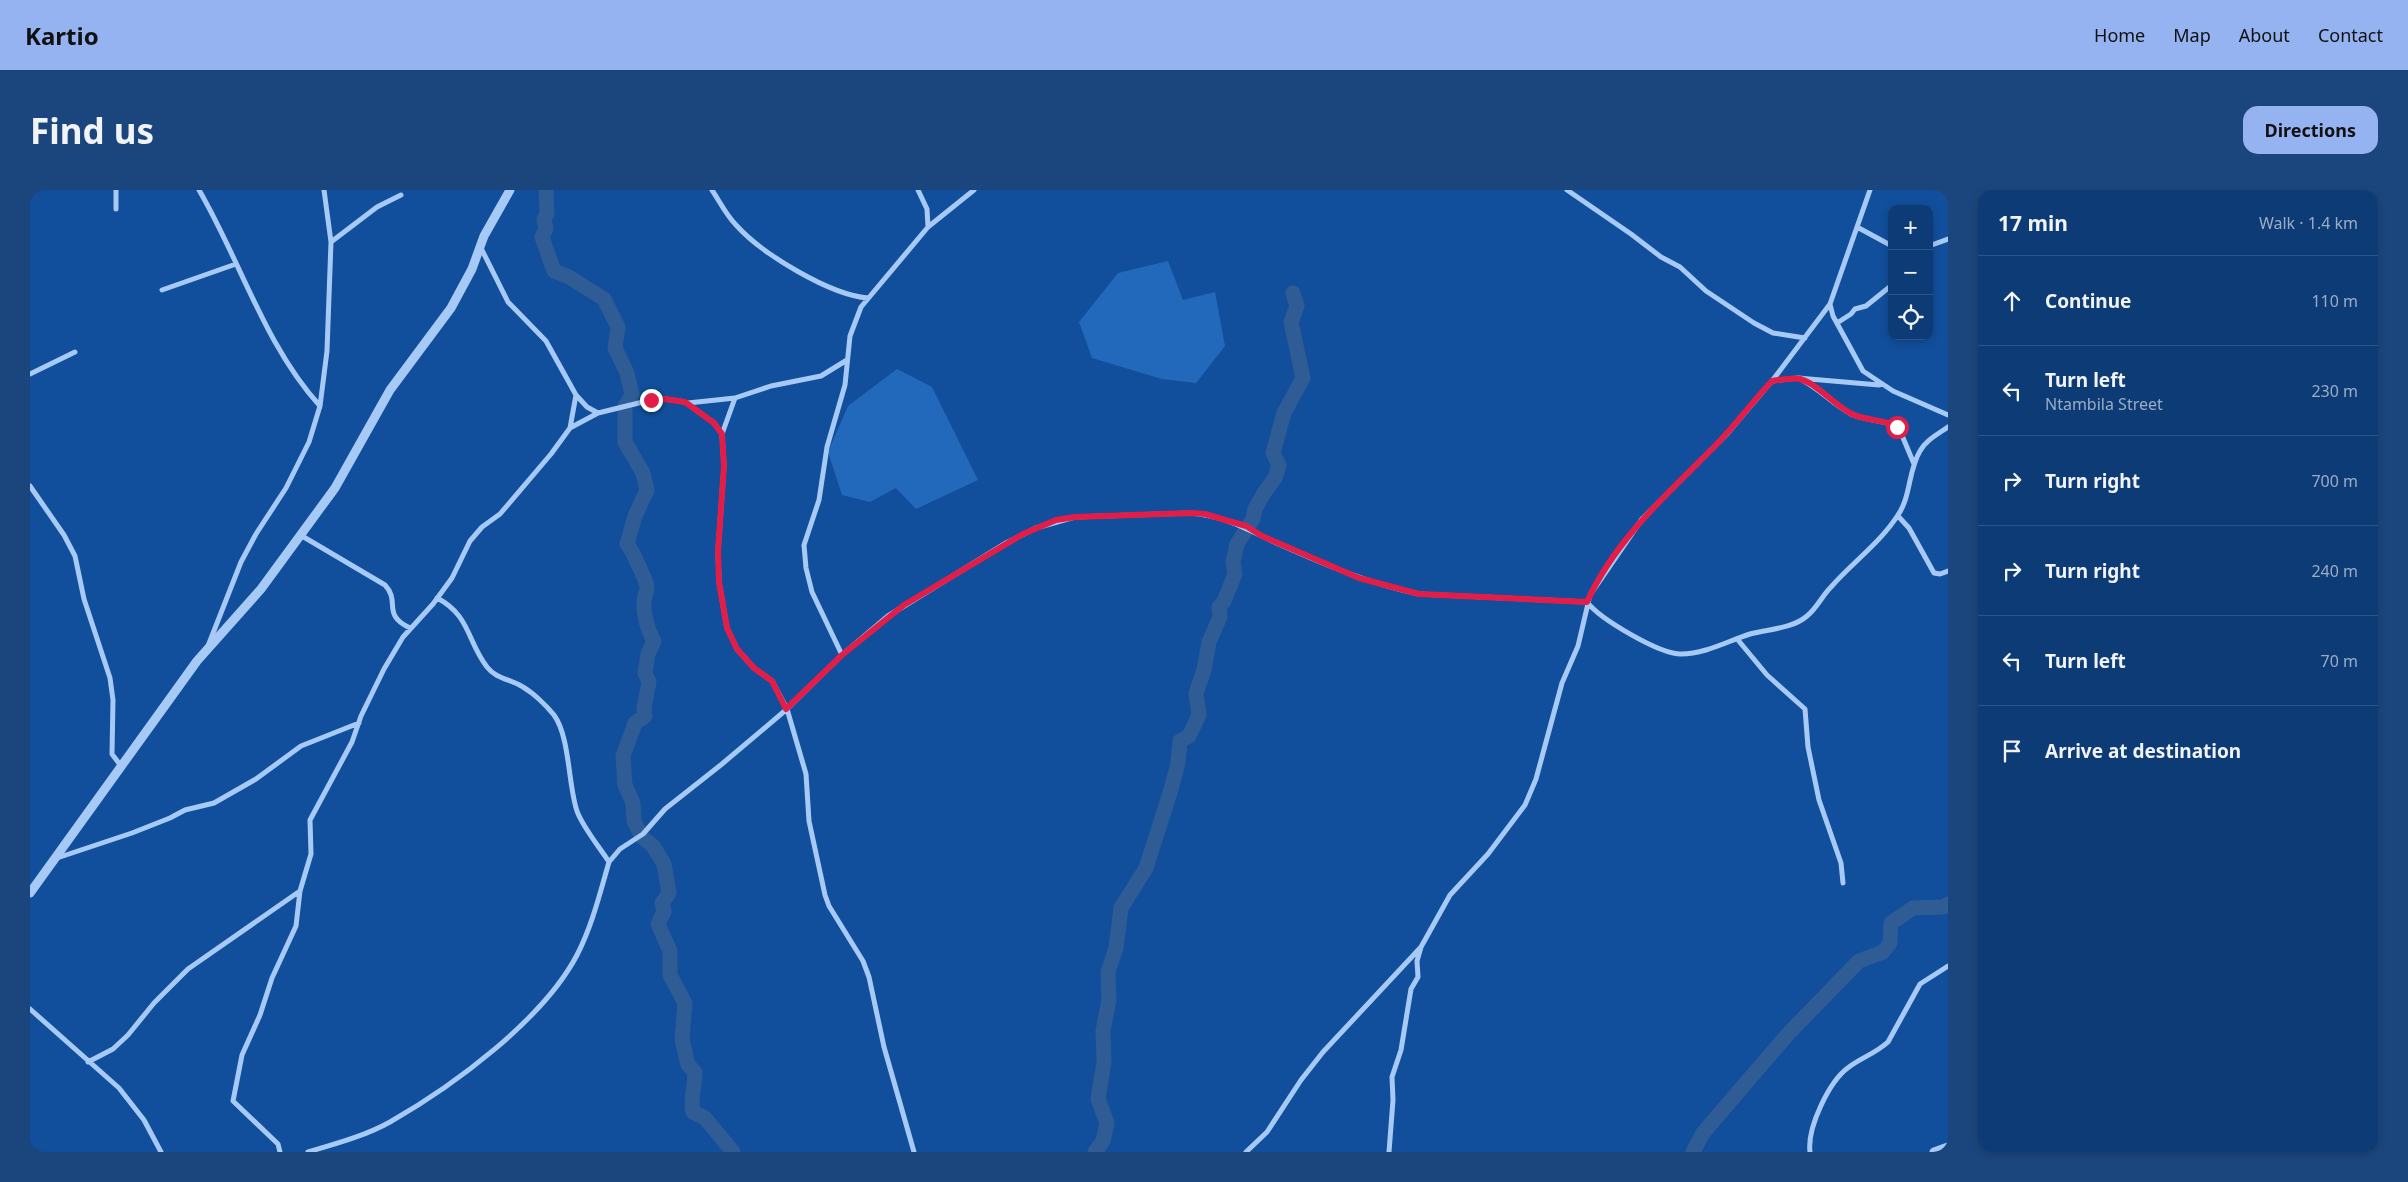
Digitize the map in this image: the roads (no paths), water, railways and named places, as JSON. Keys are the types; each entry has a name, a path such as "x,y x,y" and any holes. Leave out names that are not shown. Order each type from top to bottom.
{"street":[{"path":"116,190 116,209"},
{"path":"199,190 213,214 267,330 307,392 320,406"},
{"path":"206,651 241,562 256,534 286,488 309,442 320,406 327,351 331,242 324,190"},
{"path":"30,893 206,651 261,589 302,536 344,474 390,390 451,308 481,248 484,236 510,190"},
{"path":"712,190 729,217 759,247 790,267 838,290 854,297 868,298"},
{"path":"918,190 927,209 928,227"},
{"path":"842,655 812,592 804,545 819,500 827,447 845,385 846,360 854,321 868,298 928,227 974,190"},
{"path":"1567,190 1631,234 1660,257 1680,267 1706,291 1754,323 1773,333 1804,338"},
{"path":"1389,1152 1393,1100 1392,1077 1401,1050 1411,989 1418,977 1416,962 1421,947 1450,895 1500,838 1532,792 1562,682 1580,639 1586,617 1587,602 1614,558 1642,519 1727,434 1772,381 1830,304 1870,190"},
{"path":"331,242 376,207 401,194"},
{"path":"1857,227 1888,244"},
{"path":"1933,245 1948,239"},
{"path":"481,248 508,302 546,341 576,395 587,407 598,413"},
{"path":"162,290 236,264"},
{"path":"1837,323 1851,314 1854,309 1866,306 1888,288"},
{"path":"1830,304 1837,323 1863,371 1882,385 1948,415"},
{"path":"30,374 75,352"},
{"path":"280,1152 278,1144 233,1101 242,1055 260,1015 272,978 296,926 300,891 311,854 310,820 352,742 384,669 410,628 452,578 470,542 482,527 500,514 551,454 570,428 598,413 651,400 665,399 688,404 735,398 771,386 821,376 846,360"},
{"path":"1772,381 1798,378 1882,385"},
{"path":"1798,378 1812,385 1829,400 1852,414 1897,427 1914,465"},
{"path":"570,428 576,395"},
{"path":"735,398 722,434 724,466 718,551 719,582 727,628 737,649 754,668 772,681 786,709 806,774 809,821 825,896 829,906 863,961 869,977 884,1047 914,1152"},
{"path":"688,404 714,423 722,434"},
{"path":"308,1152 388,1123 455,1080 531,1016 555,990 577,955 595,913 609,862 620,849 643,834 665,809 722,764 786,709 842,655 904,605 1006,542 1036,528 1075,517 1205,514 1246,526 1262,536 1359,578 1400,590 1419,594 1587,602 1594,611 1616,626 1670,653 1692,652 1779,628 1807,616 1831,586 1877,542 1898,516 1909,488 1914,465 1924,446 1948,427"},
{"path":"30,486 64,536 75,556 84,599 110,678 113,700 112,754 122,767"},
{"path":"1898,516 1909,528 1934,573 1940,574 1948,571"},
{"path":"302,536 385,585 392,596 394,617 400,623 410,628"},
{"path":"437,598 452,606 463,620 479,654 492,672 499,678 523,686 554,716 561,732 577,811 609,862"},
{"path":"1738,640 1767,675 1805,709 1808,747 1819,800 1841,863 1844,882"},
{"path":"57,858 132,833 185,810 214,803 246,785 301,746 359,723"},
{"path":"88,1062 113,1049 154,1003 188,969 300,891"},
{"path":"1246,1152 1267,1132 1301,1080 1323,1052 1421,947"},
{"path":"1810,1152 1810,1132 1835,1078 1848,1067 1880,1050 1888,1042 1920,984 1948,966"},
{"path":"30,1009 119,1088 144,1120 161,1152"},
{"path":"1934,1152 1948,1147"}],"waterway":[{"path":"546,190 547,214 544,219 546,229 542,237 554,271 569,277 604,299 618,327 615,348 627,373 632,395 625,406 625,442 643,473 647,490 635,516 627,544 642,572 646,584 644,612 654,641 648,654 645,673 649,682 644,708 645,716 635,723 623,756 625,785 633,803 634,821 642,837 653,846 664,864 669,893 662,903 664,912 658,924 670,951 670,975 685,1003 682,1039 688,1065 695,1072 693,1112 705,1118 733,1152"},
{"path":"1095,1152 1103,1141 1107,1123 1098,1099 1104,1062 1103,1031 1109,1000 1108,972 1116,948 1121,908 1146,868 1170,793 1178,763 1180,741 1189,736 1199,715 1196,693 1204,670 1209,642 1220,617 1219,607 1224,601 1235,574 1233,562 1237,544 1253,519 1255,509 1264,493 1275,478 1279,465 1273,453 1284,413 1303,378 1291,322 1297,306 1293,293"},
{"path":"1693,1152 1703,1133 1788,1034 1859,961 1883,952 1890,943 1891,923 1913,908 1944,907 1948,904"}]}
